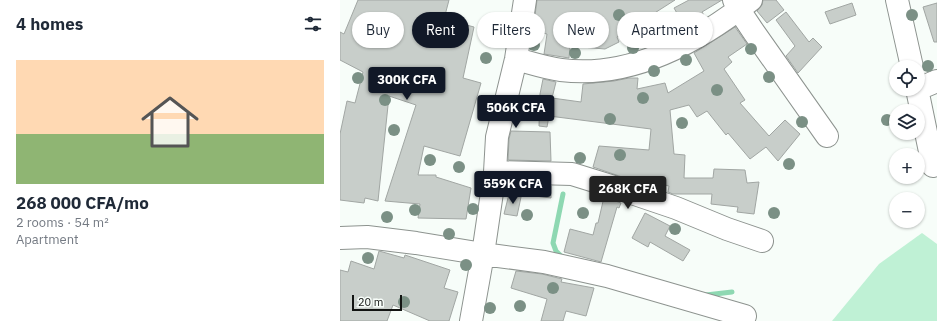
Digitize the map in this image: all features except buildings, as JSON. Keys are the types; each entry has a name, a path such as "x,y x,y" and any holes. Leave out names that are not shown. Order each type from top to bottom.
{"street":[{"path":"471,321 495,172 497,137 516,59 526,0"},
{"path":"897,0 910,60"},
{"path":"516,59 561,70 587,71 614,68 647,61 670,51 707,30 741,3 828,136"},
{"path":"925,86 937,81"},
{"path":"919,96 933,166"},
{"path":"495,172 572,174 676,208 727,229 762,241"},
{"path":"340,238 367,237 402,241 544,262 607,276 745,316"}],"green space":[{"path":"922,233 937,244 937,321 832,321 879,264"}],"waterway":[{"path":"563,194 553,243 556,251 563,258"},
{"path":"706,295 732,292"}]}
